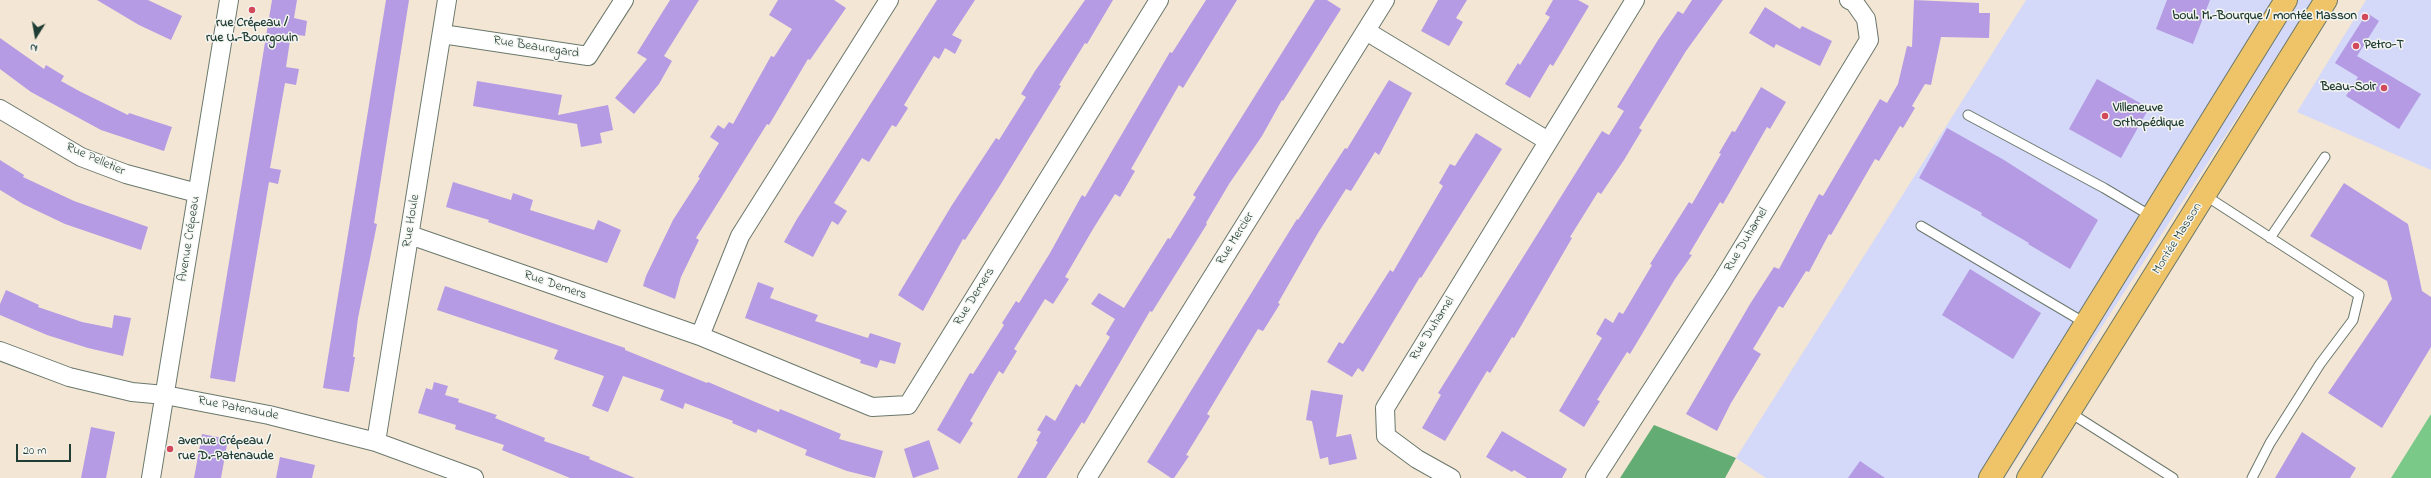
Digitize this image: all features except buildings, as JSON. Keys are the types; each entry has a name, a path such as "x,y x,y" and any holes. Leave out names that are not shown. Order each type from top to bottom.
{"main road":[{"path":"1990,478 2286,0"},
{"name":"Montée Masson","path":"2028,478 2206,196 2326,0"}],"street":[{"name":"Avenue Crépeau","path":"151,478 229,0"},
{"name":"Rue Houle","path":"376,442 447,0"},
{"name":"Rue Beauregard","path":"442,34 588,56 624,0"},
{"path":"700,336 740,236 889,0"},
{"name":"Rue Demers","path":"410,236 700,336 872,407 908,405 1159,0"},
{"name":"Rue Mercier","path":"1087,478 1385,0"},
{"name":"Rue Duhamel","path":"1451,478 1417,459 1386,436 1385,408 1635,0"},
{"name":"Rue Duhamel","path":"1595,478 1722,281 1869,40 1866,19 1854,2 1849,0"},
{"path":"1366,31 1548,141"},
{"name":"Rue Pelletier","path":"0,109 81,157 126,174 197,193"},
{"name":"Rue Patenaude","path":"0,351 68,376 132,392 165,395 269,414 376,442 474,478"}],"lane":[{"path":"1968,115 2104,188 2151,216"},
{"path":"2270,238 2325,157"},
{"path":"2206,196 2359,295 2353,320 2320,364 2270,443 2252,478"},
{"path":"1921,226 2085,323"},
{"path":"2069,412 2173,478"}],"shaded area":[{"path":"2026,0 2313,0 2004,478 1766,478 1736,458"},
{"path":"2366,0 2431,0 2431,170 2297,112"}],"green space":[{"path":"2431,414 2431,478 2391,478"},
{"path":"1654,425 1736,458 1725,478 1620,478"}],"place":[{"name":"rue Crépeau / rue U.-Bourgouin","path":"252,10"},
{"name":"boul. M.-Bourque / montée Masson","path":"2365,17"},
{"name":"Petro-T","path":"2356,46"},
{"name":"Beau-Soir","path":"2384,88"},
{"name":"Villeneuve Orthopédique","path":"2105,116"},
{"name":"avenue Crépeau / rue D.-Patenaude","path":"170,449"}]}
